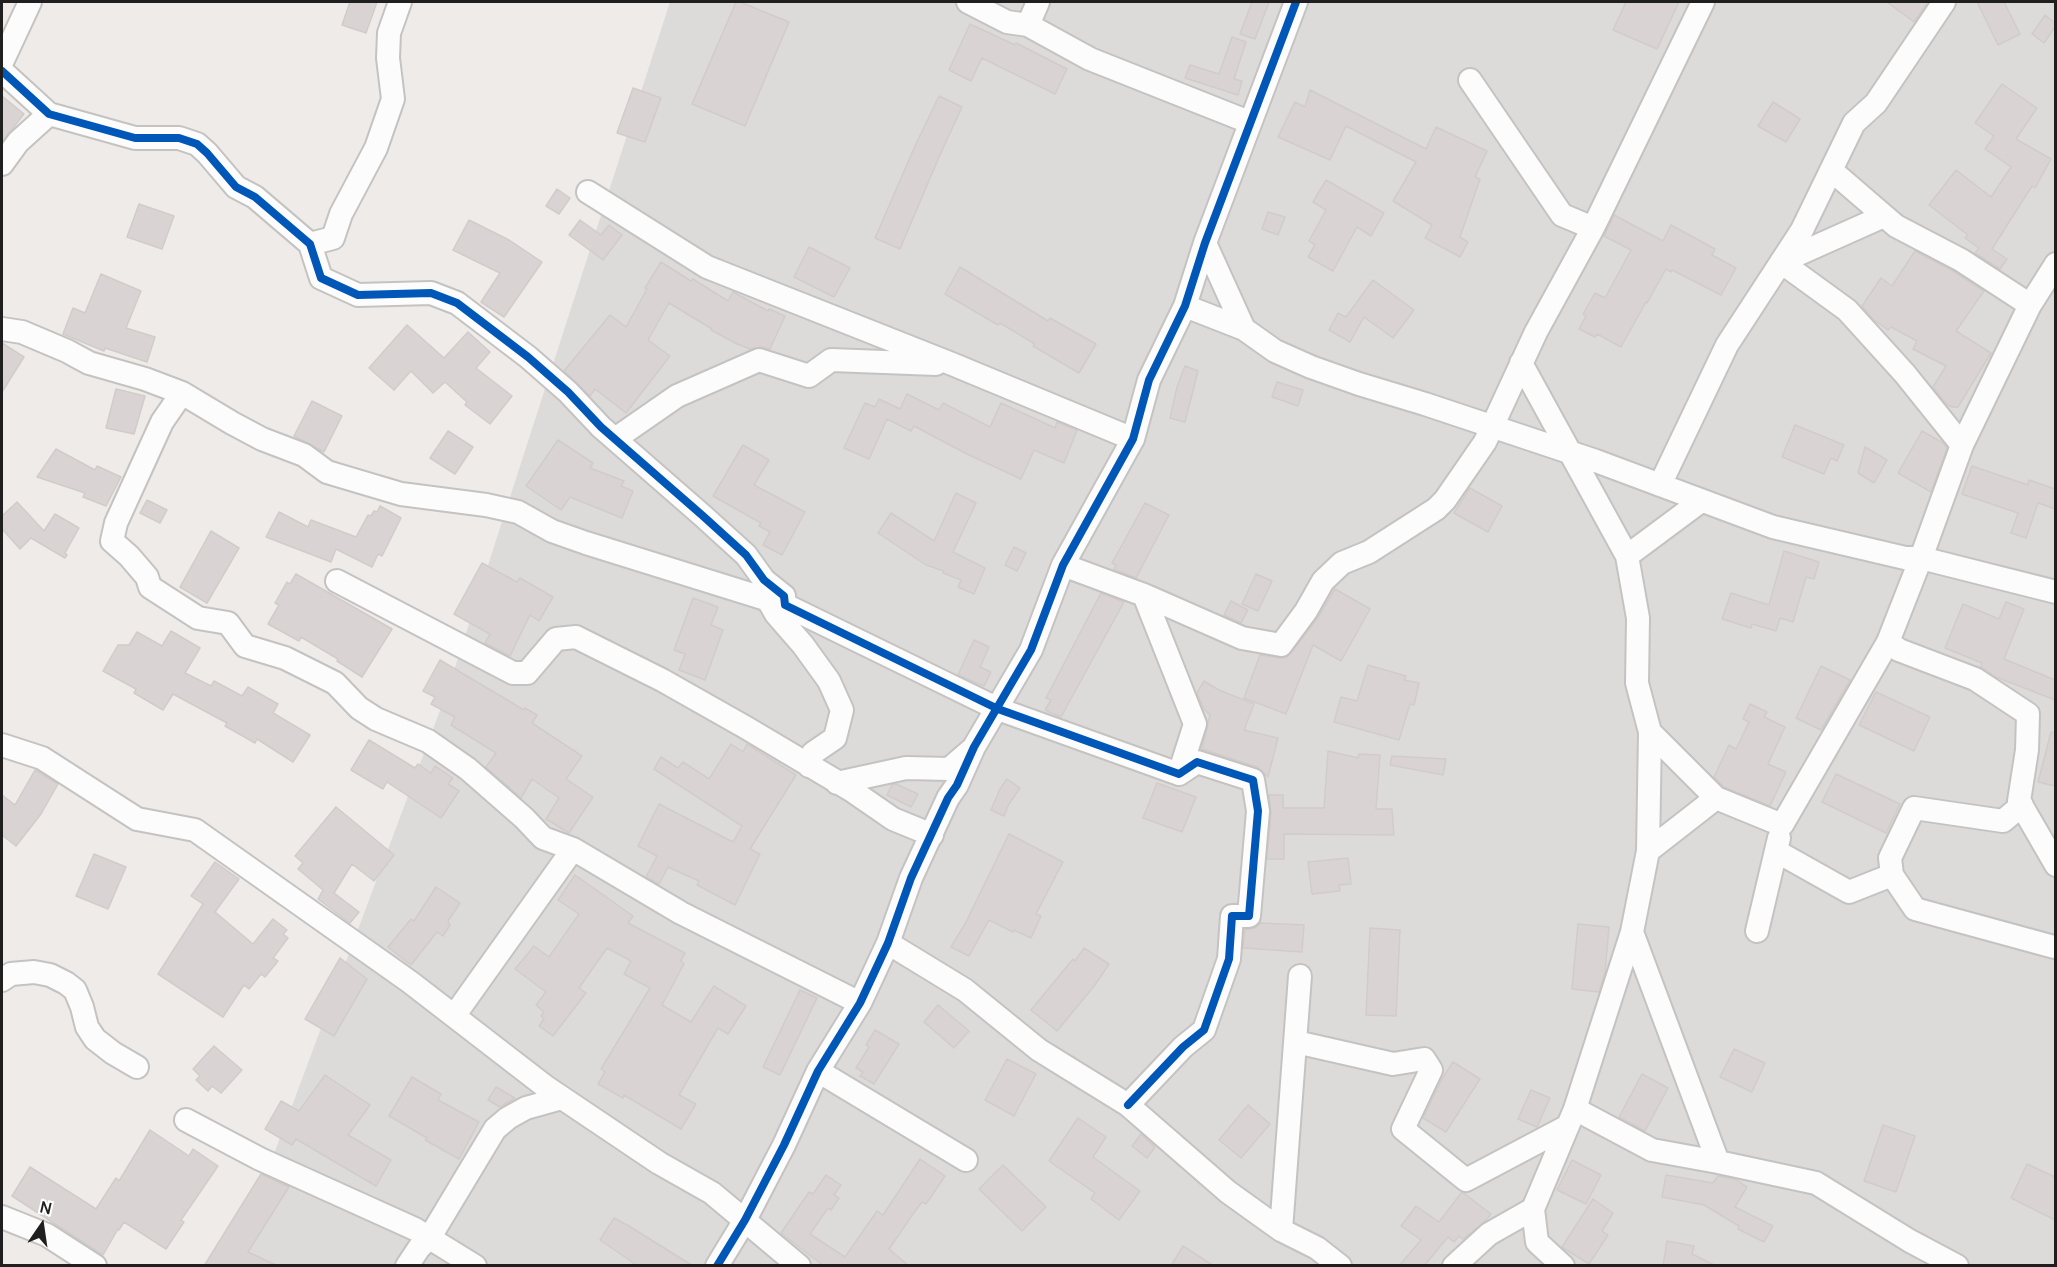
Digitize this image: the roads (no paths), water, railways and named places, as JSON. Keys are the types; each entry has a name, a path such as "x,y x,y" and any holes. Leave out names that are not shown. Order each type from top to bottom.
{"street":[{"path":"2,62 30,2"},
{"path":"310,244 333,238 341,214 376,148 393,99 388,58 389,33 400,2"},
{"path":"968,2 1007,22 1028,25 1089,59 1249,122"},
{"path":"1028,25 1038,2"},
{"path":"717,1266 745,1220 784,1145 818,1071 860,1003 888,943 911,878 948,798 957,785 974,747 1031,650 1063,566 1133,439 1149,380 1185,306 1205,243 1249,122 1296,2"},
{"path":"1063,566 1144,595 1242,638 1281,645 1306,611 1323,581 1342,563 1369,552 1436,509 1445,500 1485,442 1536,332 1593,228 1703,2"},
{"path":"1660,485 1727,345 1802,230 1854,123 1876,103 1944,2"},
{"path":"2,71 49,114 135,138 179,138 197,144 236,187 255,197 310,244 321,278 358,295 431,293 457,303 528,357 746,555 764,580 784,596 777,602 776,614 803,645 829,681 842,710 835,738 813,753 809,766"},
{"path":"1470,80 1562,215 1593,228"},
{"path":"2,164 18,142 49,114"},
{"path":"1831,171 1896,226 1961,260 2030,305"},
{"path":"588,192 707,267 1133,439"},
{"path":"1781,262 1884,216"},
{"path":"1205,243 1244,329"},
{"path":"1781,262 1847,310 1905,374 1962,445"},
{"path":"1757,931 1782,825 1888,642 1962,445 2030,305 2055,264"},
{"path":"1185,306 1244,329 1275,351 1311,367 1570,452 1773,527 1905,558 1921,558 2055,592"},
{"path":"2,329 22,332 89,363 145,379 182,393 262,439 304,455 327,472 401,494 486,505 518,512 552,531 777,602 998,709 1179,774"},
{"path":"615,438 677,396 759,360 809,376 831,360 952,364"},
{"path":"1521,363 1628,556 1638,618 1637,683 1650,732 1648,851 1632,932 1572,1118 1533,1209 1537,1242 1563,1266"},
{"path":"182,393 162,422 140,475 116,523 112,542 147,577 150,587 198,618 228,622 245,646 285,658 334,683 359,708 428,741 468,769 524,818 543,838 573,849 681,913 860,1003"},
{"path":"1628,556 1701,501"},
{"path":"337,581 513,673 527,673 556,639 576,637 662,680 851,790 893,819 932,835"},
{"path":"1144,595 1195,724 1179,774"},
{"path":"1888,642 1899,650 1975,678 2028,714 2027,750 2019,801 2055,865"},
{"path":"1650,732 1716,798 1782,825"},
{"path":"2,745 42,758 137,819 195,830 410,982 562,1098 658,1163 712,1193 799,1266"},
{"path":"837,783 906,768 950,769 974,747"},
{"path":"1128,1105 1183,1047 1204,1030 1229,958 1232,916 1249,916 1258,811 1253,780 1197,762 1179,774"},
{"path":"1648,851 1716,798"},
{"path":"2022,805 2003,821 1914,808 1890,858 1892,875 1915,909 2055,944"},
{"path":"454,1016 573,849"},
{"path":"1776,851 1849,892 1892,875"},
{"path":"1632,932 1718,1162"},
{"path":"888,943 965,990 1039,1050 1128,1105 1228,1192 1281,1230 1317,1248 1340,1266"},
{"path":"2,980 11,974 34,972 50,975 66,983 75,990 87,1027 96,1039 113,1053 137,1067"},
{"path":"1281,1230 1300,975"},
{"path":"1296,1042 1393,1064 1424,1059 1431,1070 1403,1128 1466,1180 1572,1118"},
{"path":"818,1071 966,1160"},
{"path":"407,1266 418,1248 430,1238 495,1129 508,1118 526,1108 562,1098"},
{"path":"1572,1118 1652,1150 1816,1183 1949,1264"},
{"path":"186,1120 260,1159 430,1238 475,1266"},
{"path":"1454,1266 1489,1234 1533,1209"},
{"path":"2,1217 47,1235 95,1266"}]}
